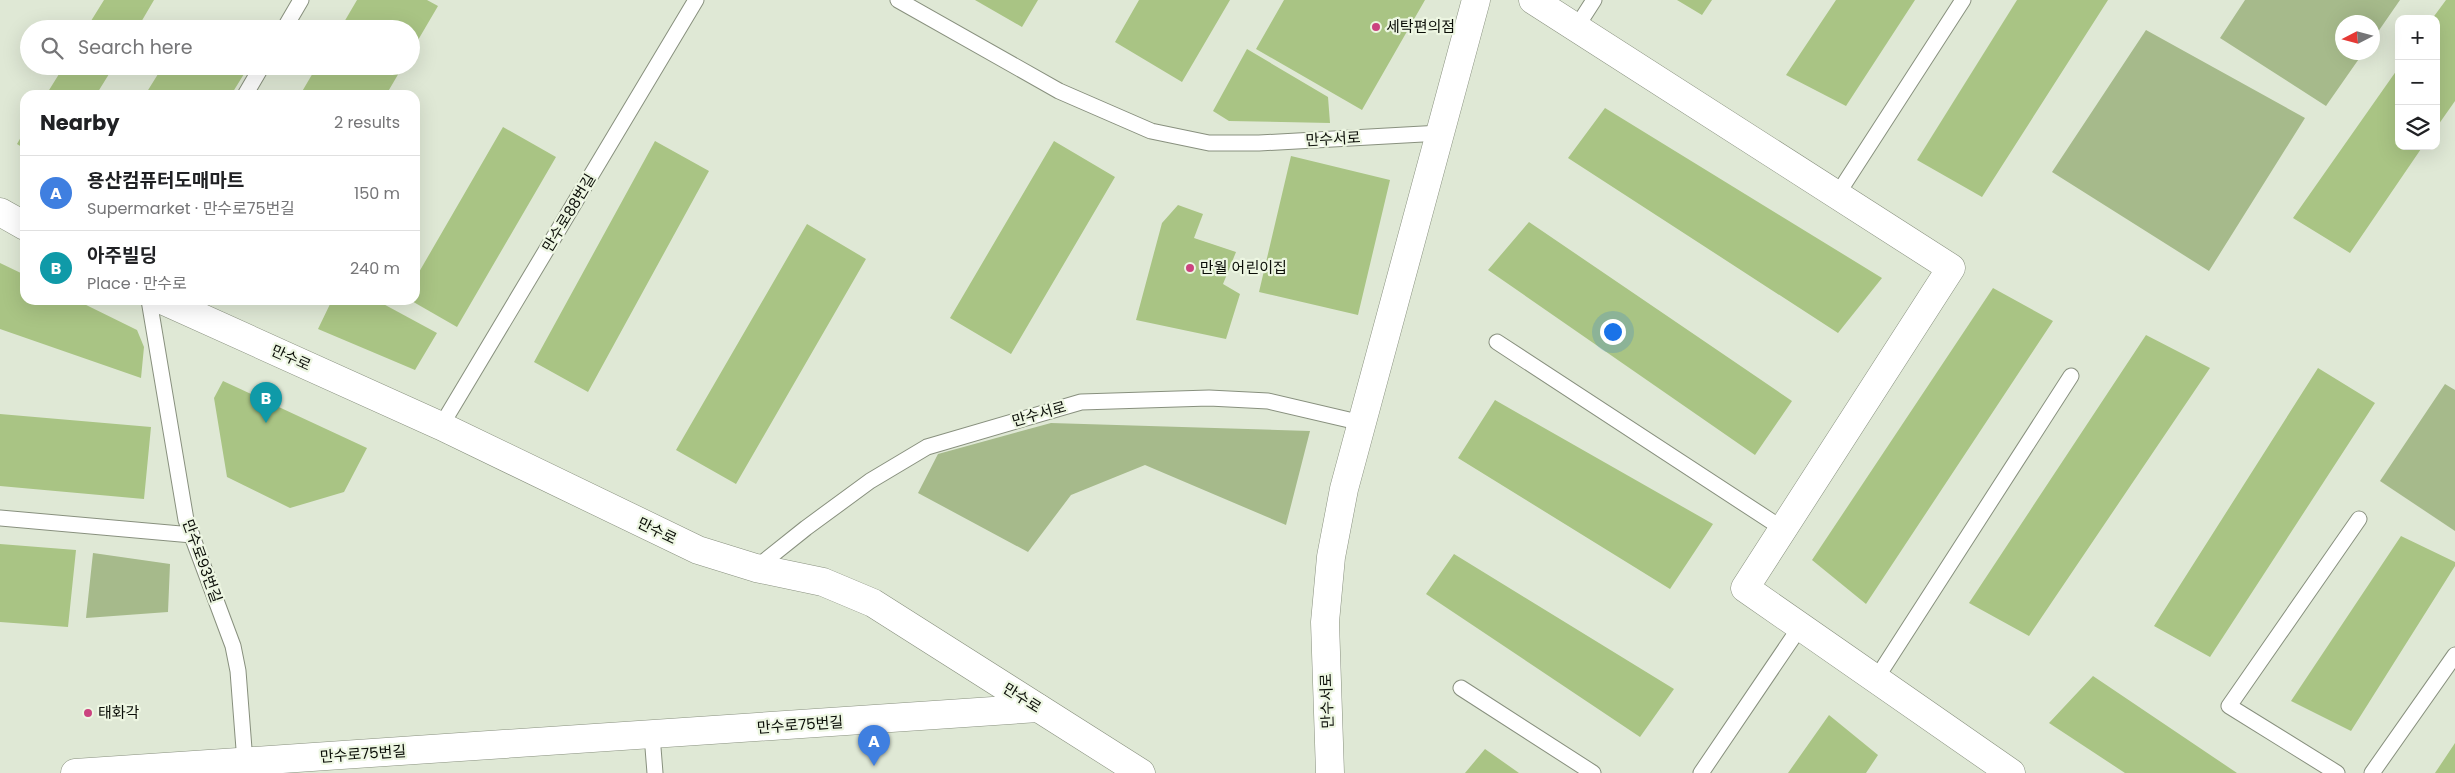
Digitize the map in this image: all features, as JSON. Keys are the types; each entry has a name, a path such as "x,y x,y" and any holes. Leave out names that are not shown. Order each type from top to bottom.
{"street":[{"name":"만수서로","path":"1330,773 1325,622 1331,557 1344,489 1476,0"},
{"path":"1533,0 1952,268 1745,588 2010,773"},
{"path":"0,212 20,223"},
{"name":"만수로","path":"173,305 441,426 698,550 756,568 823,582 874,603 1141,773"},
{"name":"만수로75번길","path":"74,773 1038,708"}],"lane":[{"path":"290,20 302,0"},
{"name":"만수로88번길","path":"441,426 696,0"},
{"name":"만수서로","path":"898,0 1059,91 1151,131 1209,143 1259,143 1440,133"},
{"path":"1576,28 1594,0"},
{"path":"1837,195 1962,0"},
{"path":"248,90 257,75"},
{"name":"만수로93번길","path":"150,305 186,520 233,646 238,671 245,762"},
{"path":"1497,342 1783,529"},
{"path":"1876,679 2071,376"},
{"name":"만수서로","path":"756,568 870,481 927,446 1081,402 1209,398 1268,401 1362,423"},
{"path":"0,518 192,535"},
{"path":"2337,773 2229,706 2359,519"},
{"path":"1701,773 1800,627"},
{"path":"2372,773 2455,655"},
{"path":"1461,688 1593,773"},
{"path":"652,735 655,773"}],"green space":[{"path":"2245,0 2400,0 2380,29 2380,15 2335,15 2335,60 2358,60 2326,106 2220,38"},
{"path":"2146,30 2305,118 2209,271 2052,172"},
{"path":"2445,384 2455,390 2455,531 2380,481"},
{"path":"1051,423 1310,431 1286,525 1145,465 1071,495 1028,552 918,493 938,454"},
{"path":"93,553 170,564 168,612 86,618"}],"building":[{"path":"104,0 154,0 142,20 92,20"},
{"path":"357,0 427,0 438,6 420,37 420,20 345,20"},
{"path":"975,0 1038,0 1022,27"},
{"path":"1139,0 1230,0 1182,82 1115,42"},
{"path":"1284,0 1425,0 1362,110 1256,49"},
{"path":"1677,0 1712,0 1702,15"},
{"path":"1836,0 1915,0 1846,106 1786,75"},
{"path":"2017,0 2108,0 1982,197 1917,160"},
{"path":"2446,0 2455,0 2455,101 2440,122 2440,15 2435,15"},
{"path":"1247,49 1328,97 1330,123 1229,121 1213,111"},
{"path":"2395,73 2395,150 2420,150 2350,253 2293,218"},
{"path":"58,75 108,75 99,90 49,90"},
{"path":"157,75 243,75 234,90 148,90"},
{"path":"312,75 398,75 389,90 303,90"},
{"path":"1605,108 1882,278 1838,333 1568,158"},
{"path":"503,127 556,157 457,327 419,305 420,270"},
{"path":"655,141 709,171 588,392 534,362"},
{"path":"1054,141 1115,177 1011,354 950,318"},
{"path":"1291,156 1390,180 1358,315 1259,292"},
{"name":"만월 어린이집","path":"1178,205 1203,214 1194,238 1236,252 1223,284 1240,294 1226,339 1136,320 1162,223"},
{"path":"1529,222 1792,401 1755,455 1488,270"},
{"path":"807,224 866,259 736,484 676,450"},
{"path":"0,263 20,273 20,305 86,305 137,330 144,347 141,378 0,329"},
{"path":"1993,288 2053,321 1866,604 1812,560"},
{"path":"330,305 385,305 437,333 415,370 318,329"},
{"path":"2146,335 2210,368 2029,636 1969,603"},
{"path":"2318,368 2375,403 2210,657 2154,626"},
{"path":"223,381 367,448 344,492 290,508 227,477 214,398"},
{"path":"1495,400 1713,524 1670,589 1458,458"},
{"path":"0,414 151,427 144,499 0,486"},
{"path":"2401,536 2455,562 2455,566 2351,731 2291,701"},
{"path":"0,544 76,550 68,627 0,622"},
{"path":"1454,554 1674,689 1640,737 1426,594"},
{"path":"2093,676 2237,773 2125,773 2049,723"},
{"path":"1829,715 1878,755 1866,773 1788,773"},
{"path":"2455,743 2455,773 2435,773"},
{"path":"1485,749 1519,773 1465,773"}],"place":[{"name":"세탁편의점","path":"1376,27"},
{"name":"만월 어린이집","path":"1190,268"},
{"name":"아주빌딩","path":"266,423"},
{"name":"태화각","path":"88,713"},
{"name":"용산컴퓨터도매마트","path":"874,766"}]}
